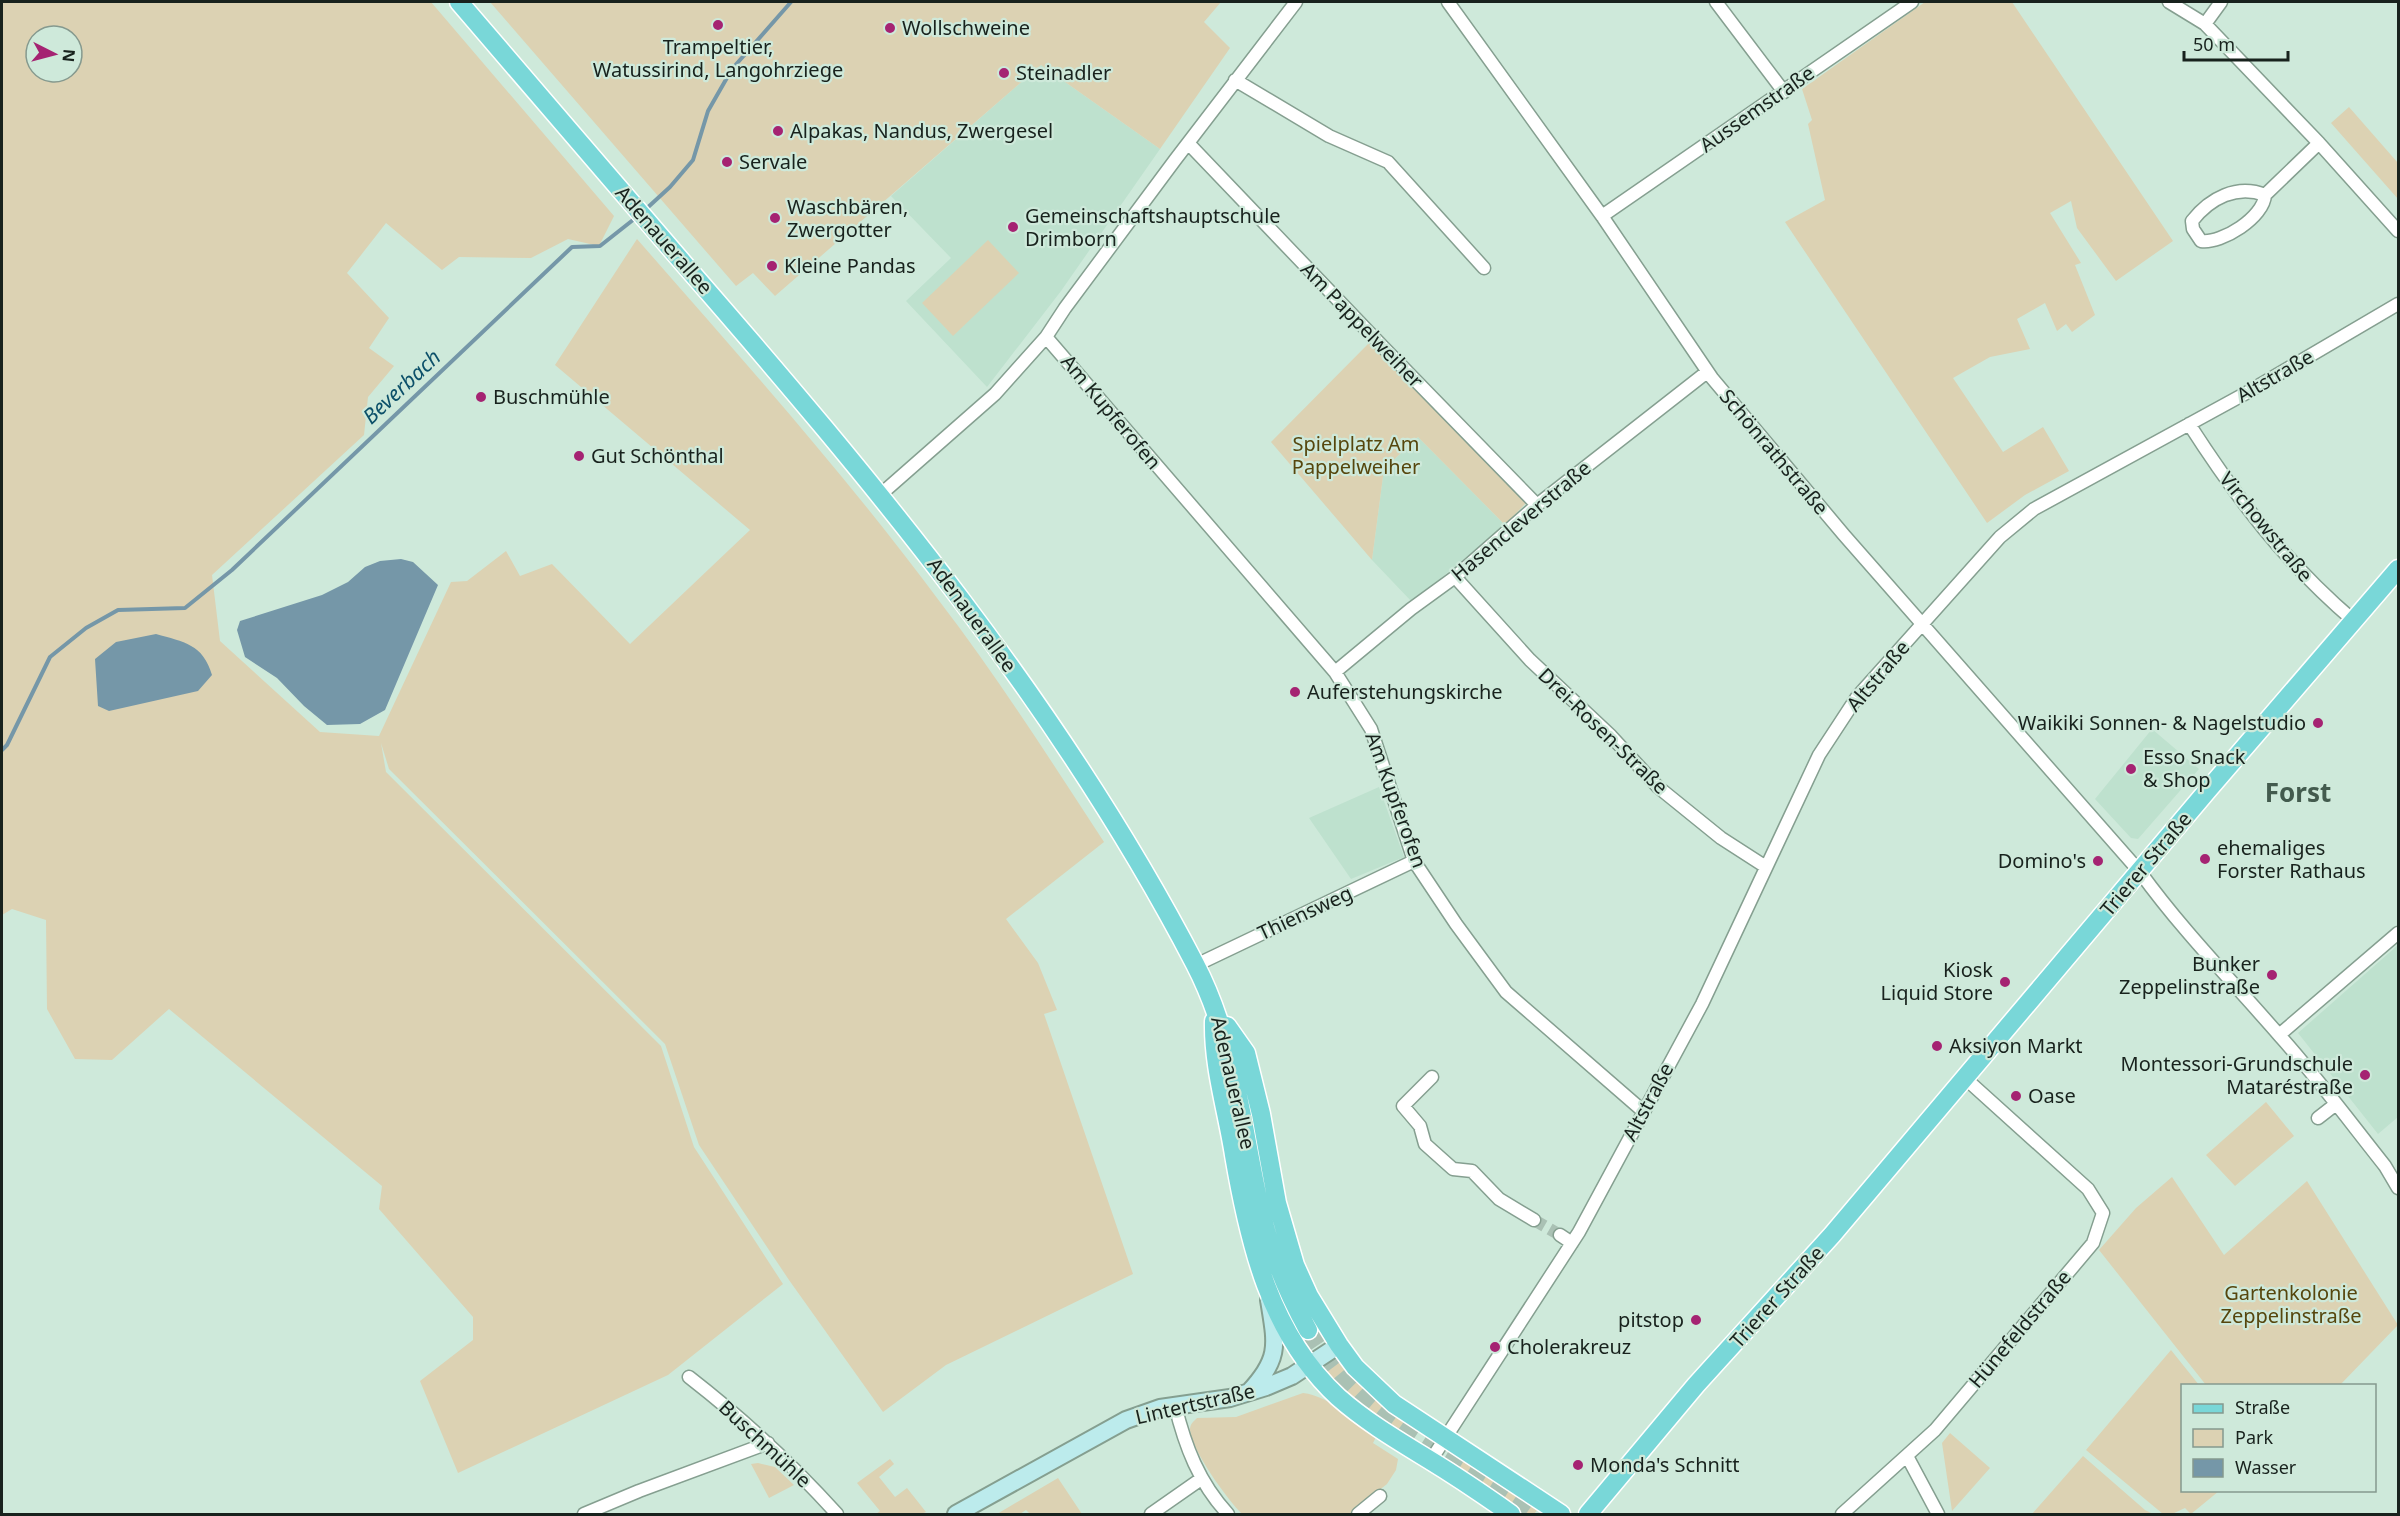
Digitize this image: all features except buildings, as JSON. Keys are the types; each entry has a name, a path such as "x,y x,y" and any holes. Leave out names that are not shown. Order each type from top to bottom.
{"main road":[{"name":"Adenauerallee","path":"459,2 758,349 880,495 961,598 1044,716 1119,832 1196,965 1214,1007 1238,1087 1260,1207 1272,1250 1294,1305 1308,1330"},
{"name":"Trierer Straße","path":"1588,1515 1695,1385 1816,1253 1966,1079 2398,569"},
{"path":"1214,1007 1215,1060 1249,1236 1267,1291 1280,1318 1310,1365 1338,1396 1363,1417 1511,1515"},
{"path":"1214,1007 1246,1053 1257,1095 1285,1235 1309,1296 1339,1345 1355,1367 1382,1394 1444,1439 1561,1515"},
{"path":"1248,1392 1265,1373 1274,1351 1275,1340 1267,1291"},
{"name":"Lintertstraße","path":"956,1515 1126,1420 1151,1410 1230,1398 1282,1381 1339,1345"}],"street":[{"path":"880,495 995,394 1046,336 1235,80 1296,2"},
{"name":"Schönrathstraße","path":"1448,2 1602,216 1707,372 1922,625 2140,872 2165,906 2279,1035 2385,1166 2398,1188"},
{"path":"1716,2 1784,92"},
{"name":"Aussemstraße","path":"1602,216 1912,2"},
{"path":"2169,2 2205,24 2319,143 2398,231"},
{"path":"2205,24 2221,2"},
{"path":"1235,80 1329,136 1388,162 1484,268"},
{"name":"Am Pappelweiher","path":"1188,143 1537,505"},
{"path":"2265,195 2243,189 2229,193 2199,212 2192,221 2193,229 2201,241 2210,242 2219,239 2259,213 2265,203 2265,195 2319,143"},
{"name":"Altstraße","path":"1431,1460 1572,1243 1702,1004 1819,755 1857,697 2000,537 2034,509 2189,424 2398,304"},
{"name":"Am Kupferofen","path":"1046,336 1335,672 1371,729 1414,861 1456,924 1506,992 1643,1111"},
{"name":"Hasencleverstraße","path":"1335,672 1411,609 1455,577 1537,505 1707,372"},
{"name":"Virchowstraße","path":"2189,424 2227,482 2269,537 2311,584 2354,621"},
{"name":"Drei-Rosen-Straße","path":"1455,577 1530,660 1611,736 1658,787 1720,838 1766,867"},
{"name":"Thiensweg","path":"1196,965 1414,861"},
{"path":"2279,1035 2398,933"},
{"path":"1432,1077 1403,1106 1420,1126 1425,1144 1453,1169 1472,1171 1499,1199 1534,1220"},
{"name":"Hünefeldstraße","path":"1842,1515 1935,1430 2093,1243 2103,1213 2091,1192 1966,1079"},
{"path":"2318,1118 2336,1104"},
{"path":"1560,1235 1572,1243"},
{"name":"Buschmühle","path":"689,1377 732,1410 768,1443 799,1472 837,1515"},
{"path":"1175,1406 1183,1437 1201,1479 1228,1515"},
{"path":"584,1515 639,1491 768,1443"},
{"path":"1907,1456 1938,1515"},
{"path":"1151,1515 1201,1479"},
{"path":"1358,1515 1380,1496"}],"shaded area":[{"name":"Gemeinschaftshauptschule Drimborn","path":"1041,65 1160,149 1061,291 987,387 906,301 951,258 891,196"},
{"path":"1418,437 1505,525 1412,602 1372,560 1384,469"},
{"path":"2152,729 2199,769 2138,839 2131,838 2095,799"},
{"path":"1379,787 1404,857 1351,879 1309,818"},
{"name":"Montessori-Grundschule Mataréstraße","path":"2398,945 2398,1117 2378,1134 2298,1033"}],"green space":[{"path":"2,2 431,2 614,216 599,246 568,239 531,258 459,257 442,270 386,223 347,273 389,318 369,348 394,366 368,397 364,435 212,575 220,641 320,732 379,736 451,582 467,581 506,551 520,576 552,564 630,644 750,530 555,365 637,239 792,417 904,555 1004,690 1104,842 1006,919 1038,963 1057,1010 1044,1014 1133,1274 946,1365 883,1412 789,1280 699,1145 665,1044 389,769 381,743 386,772 661,1046 694,1147 783,1284 668,1375 458,1473 420,1381 473,1340 473,1317 379,1209 382,1186 169,1009 112,1060 75,1059 47,1009 46,920 12,909 2,915"},
{"path":"490,2 1221,2 1204,22 1230,48 1160,149 1041,65 775,296 753,273 736,286"},
{"path":"1925,2 2012,2 2173,241 2116,281 2077,228 2071,201 2050,213 2081,263 2075,265 2095,315 2072,332 2066,324 2057,331 2045,303 2017,319 2030,349 1990,357 1953,378 2003,452 2043,427 2069,471 2025,495 1987,523 1785,222 1825,200 1808,124 1812,120 1802,89"},
{"path":"2349,107 2398,163 2398,199 2331,123"},
{"path":"988,240 1019,273 953,336 922,303"},
{"name":"Spielplatz Am Pappelweiher","path":"1369,343 1526,503 1505,525 1418,437 1384,469 1372,560 1271,442"},
{"path":"2266,1102 2294,1136 2235,1186 2206,1155"},
{"name":"Gartenkolonie Zeppelinstraße","path":"2172,1177 2224,1255 2307,1181 2398,1325 2341,1384 2205,1384 2099,1250 2136,1208"},
{"path":"2171,1350 2198,1384 2181,1384 2181,1492 2218,1492 2191,1514 2185,1508 2172,1514 2163,1514 2086,1450"},
{"path":"1336,1361 1414,1429 1408,1439 1367,1412 1326,1375 1324,1368 1328,1362"},
{"path":"1303,1393 1332,1404 1376,1437 1373,1443 1398,1459 1396,1470 1387,1484 1349,1514 1242,1514 1203,1462 1192,1439 1191,1425 1197,1418 1236,1417"},
{"path":"1950,1433 1990,1468 1952,1511 1942,1443"},
{"path":"1452,1452 1539,1508 1534,1514 1523,1514 1454,1466 1446,1458 1448,1453"},
{"path":"2083,1456 2145,1510 2153,1514 2032,1514"},
{"path":"890,1459 894,1464 879,1477 895,1497 907,1488 926,1512 876,1514 880,1511 857,1483"},
{"path":"758,1463 775,1467 794,1485 769,1498 751,1464"},
{"path":"1058,1478 1082,1514 1030,1514 1026,1510 1020,1514 997,1514"}],"water":[{"path":"401,559 413,562 438,585 385,710 360,724 327,725 304,706 277,678 245,657 237,630 240,621 322,595 348,582 365,567 380,561"},
{"path":"156,634 184,642 198,651 212,675 198,691 109,711 98,706 95,659 116,642"}],"waterway":[{"name":"Beverbach","path":"646,209 670,187 693,160 708,111 732,69 791,2"},
{"name":"Beverbach","path":"2,750 7,745 50,657 86,628 118,610 185,608 232,570 572,247 600,246 638,216"}],"tunnel":[{"path":"1534,1220 1560,1235"},
{"path":"1308,1330 1343,1378 1375,1409 1419,1441 1535,1514"}],"place":[{"name":"Trampeltier, Watussirind, Langohrziege","path":"718,25"},
{"name":"Wollschweine","path":"890,28"},
{"name":"Steinadler","path":"1004,73"},
{"name":"Alpakas, Nandus, Zwergesel","path":"778,131"},
{"name":"Servale","path":"727,162"},
{"name":"Waschbären, Zwergotter","path":"775,218"},
{"name":"Gemeinschaftshauptschule Drimborn","path":"1013,227"},
{"name":"Kleine Pandas","path":"772,266"},
{"name":"Buschmühle","path":"481,397"},
{"name":"Gut Schönthal","path":"579,456"},
{"name":"Auferstehungskirche","path":"1295,692"},
{"name":"Waikiki Sonnen- & Nagelstudio","path":"2318,723"},
{"name":"Esso Snack & Shop","path":"2131,769"},
{"name":"ehemaliges Forster Rathaus","path":"2205,859"},
{"name":"Domino's","path":"2098,861"},
{"name":"Bunker Zeppelinstraße","path":"2272,975"},
{"name":"Kiosk Liquid Store","path":"2005,982"},
{"name":"Aksiyon Markt","path":"1937,1046"},
{"name":"Montessori-Grundschule Mataréstraße","path":"2365,1075"},
{"name":"Oase","path":"2016,1096"},
{"name":"pitstop","path":"1696,1320"},
{"name":"Cholerakreuz","path":"1495,1347"},
{"name":"Monda's Schnitt","path":"1578,1465"}],"district":[{"name":"Forst","path":"2298,793"}]}
